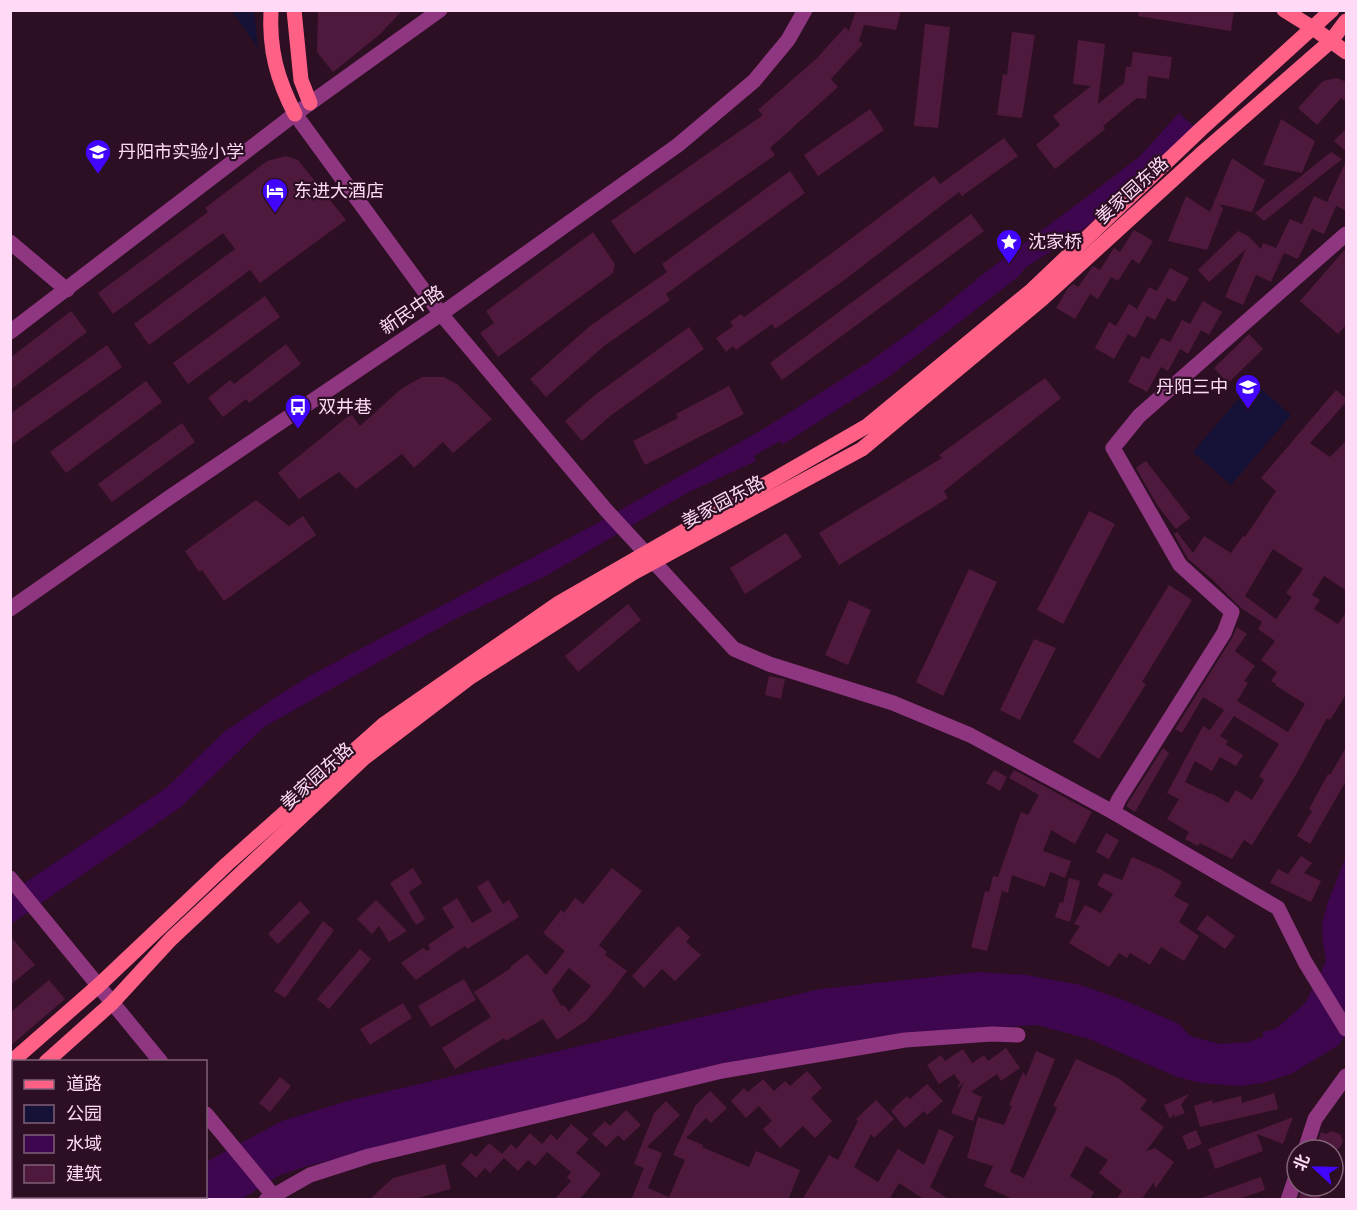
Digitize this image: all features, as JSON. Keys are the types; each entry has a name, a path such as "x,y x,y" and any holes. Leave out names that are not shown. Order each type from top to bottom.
{"main road":[{"path":"271,10 272,52 280,85 295,114"},
{"path":"294,10 301,80 310,103"},
{"path":"1284,10 1347,52"},
{"path":"1329,11 1346,24"},
{"name":"姜家园东路","path":"48,1060 112,1003 171,939 364,758 469,678 649,558 867,426 1032,290 1329,11"},
{"name":"姜家园东路","path":"13,1060 98,986 227,864 383,725 559,603 862,449 1041,299 1200,155 1331,41 1346,24"}],"street":[{"path":"10,332 295,114 440,10"},
{"name":"新民中路","path":"10,609 173,495 441,314 678,145 754,81 788,39 805,10"},
{"path":"295,114 441,314 606,510 734,649 769,664 893,703 970,735 1113,812 1278,908 1305,962 1346,1028"},
{"path":"1113,812 1224,633 1232,612 1180,566 1113,447 1139,416 1347,234"},
{"path":"10,242 67,290"},
{"path":"10,878 159,1060"},
{"path":"207,1115 270,1195 310,1175 369,1156 722,1071 904,1040 993,1034 1018,1035"},
{"path":"1309,1138 1315,1119 1347,1076"}],"green space":[{"path":"232,11 254,11 258,48"},
{"path":"1253,382 1291,415 1231,485 1193,452"},
{"path":"12,1125 12,1198 120,1198 119,1200 11,1199 10,1127"}],"water":[{"path":"1179,113 1194,127 1125,195 1071,239 1026,267 1018,277 890,376 782,445 780,441 754,456 756,461 687,493 546,576 455,619 264,727 181,807 11,924 11,892 166,788 225,731 311,675 590,527 765,428 869,362 1140,156"},
{"path":"1346,856 1346,1034 1339,1045 1291,1074 1263,1083 1240,1086 1201,1083 1177,1077 1089,1039 1037,1025 904,1033 741,1060 307,1166 280,1175 242,1199 159,1200 161,1198 207,1198 207,1161 282,1121 347,1101 820,989 978,972 1027,975 1081,985 1126,1001 1179,1024 1190,1036 1220,1044 1248,1042 1263,1037 1263,1032 1277,1028 1305,1003 1326,960 1322,924"}],"building":[{"path":"318,10 403,10 379,35 333,72 317,52"},
{"path":"856,10 901,10 896,30 864,25 859,41 863,44 831,79 838,87 770,148 775,155 634,254 611,221 763,115 758,110 817,58 845,27 849,31"},
{"path":"1139,10 1234,10 1231,31 1138,16"},
{"path":"925,24 950,27 938,128 914,126"},
{"path":"1012,32 1035,35 1022,118 997,115 1003,74 1007,75"},
{"path":"1078,40 1105,44 1098,104 1124,83 1126,67 1131,67 1133,52 1172,57 1169,79 1148,76 1146,99 1137,98 1103,126 1105,129 1055,169 1036,145 1060,125 1053,116 1091,86 1073,84"},
{"path":"1336,78 1347,82 1347,102 1341,98 1317,125 1298,108 1323,81"},
{"path":"870,109 884,130 818,176 804,155"},
{"path":"1281,119 1315,141 1302,173 1263,165"},
{"path":"1347,128 1347,152 1334,141"},
{"path":"1004,138 1018,156 962,196 959,192 843,281 775,329 772,324 736,350 733,346 726,352 716,338 733,326 730,322 741,314 744,317 934,176 940,184"},
{"path":"1331,152 1342,159 1264,221 1255,213"},
{"path":"286,156 298,160 346,220 260,283 250,270 149,345 134,324 235,249 223,233 113,314 98,293 208,212 205,208 267,161"},
{"path":"1232,158 1265,180 1252,212 1219,204 1223,209 1207,250 1168,241 1186,196 1210,212"},
{"path":"1347,159 1347,211 1336,206 1324,234 1312,229 1298,259 1284,253 1271,282 1256,275 1243,305 1225,297 1246,249 1209,282 1198,270 1238,231 1248,236 1261,249 1263,243 1276,248 1290,219 1302,224 1314,196 1327,202"},
{"path":"790,171 805,193 666,294 670,300 604,346 546,397 530,379 590,326 667,272 662,264"},
{"path":"971,214 984,231 782,380 770,363"},
{"path":"1134,230 1153,241 1139,264 1132,259 1118,281 1111,277 1098,299 1090,294 1075,319 1056,308 1068,288 1073,284 1078,287 1093,266 1100,270 1114,248 1120,252"},
{"path":"593,232 615,264 613,273 498,357 480,333 494,323 486,311"},
{"path":"1347,247 1347,324 1338,334 1300,301"},
{"path":"1170,268 1189,278 1175,302 1167,298 1155,320 1147,316 1135,338 1128,334 1114,359 1095,348 1109,322 1116,326 1129,304 1137,309 1149,287 1157,291"},
{"path":"265,296 280,317 188,384 173,363"},
{"path":"1203,301 1222,312 1209,335 1201,330 1188,354 1180,349 1168,371 1161,367 1147,392 1128,382 1142,356 1149,359 1161,338 1170,342 1182,320 1190,324"},
{"path":"71,311 87,332 10,390 10,358"},
{"path":"689,327 704,349 610,416 582,441 565,421 595,395"},
{"path":"1249,334 1263,349 1228,383 1214,368"},
{"path":"286,344 301,364 249,403 246,399 223,417 208,398 230,380 234,384"},
{"path":"107,345 122,367 10,446 10,414"},
{"path":"422,377 444,377 457,384 492,419 453,453 443,442 414,468 402,454 356,489 339,472 299,499 278,473 351,414 360,426 401,389"},
{"path":"1045,378 1061,398 944,491 948,498 839,565 819,533 942,458 939,455"},
{"path":"146,381 162,402 66,473 50,452"},
{"path":"729,386 744,414 645,465 633,441 678,418 676,414"},
{"path":"1336,390 1347,399 1310,443 1330,457 1347,440 1347,591 1324,576 1312,595 1320,600 1314,609 1338,624 1347,611 1347,693 1330,720 1327,718 1297,773 1252,845 1244,840 1232,859 1200,843 1198,846 1185,839 1189,832 1167,819 1179,799 1167,793 1203,726 1210,730 1224,710 1203,697 1182,733 1175,729 1237,627 1247,634 1235,651 1255,666 1244,681 1248,683 1237,701 1288,732 1305,704 1271,681 1277,672 1261,660 1275,641 1258,629 1262,622 1241,608 1188,559 1174,534 1177,532 1193,553 1204,536 1231,553 1243,536 1245,537 1276,491 1261,478","holes":["1273,549 1303,569 1286,593 1292,597 1276,619 1245,596","1234,716 1279,744 1259,776 1264,780 1252,800 1236,790 1228,803 1185,782 1195,761 1212,771 1220,757 1236,766 1243,755 1226,745 1228,741 1220,736"]},
{"path":"182,423 195,442 112,502 98,484"},
{"path":"1146,461 1190,518 1176,529 1157,505 1136,468"},
{"path":"256,500 289,526 303,516 316,535 224,601 202,570 199,572 185,551"},
{"path":"1089,511 1115,524 1063,624 1037,610"},
{"path":"786,533 802,557 745,594 730,568"},
{"path":"969,569 997,582 943,696 916,682"},
{"path":"1169,585 1192,600 1142,682 1146,684 1099,759 1073,742"},
{"path":"849,600 871,610 848,665 825,655"},
{"path":"628,604 641,620 578,672 565,656"},
{"path":"1034,639 1056,648 1020,720 1000,710"},
{"path":"769,676 785,679 781,699 765,695"},
{"path":"1347,746 1347,779 1310,844 1297,836 1312,811 1309,809 1328,774 1330,775"},
{"path":"1163,748 1169,753 1135,812 1126,806"},
{"path":"994,770 1007,777 1000,791 986,783"},
{"path":"1014,770 1092,812 1075,844 1051,830 1043,851 1071,861 1065,878 1050,872 1045,887 1012,875 1008,893 1002,891 987,951 971,947 985,891 989,892 993,876 998,877 1021,812 1028,815 1039,795 1009,778"},
{"path":"1106,833 1119,840 1109,859 1096,852"},
{"path":"1301,856 1312,863 1304,873 1321,881 1311,902 1270,883 1278,869 1288,874"},
{"path":"1132,857 1182,882 1174,896 1189,904 1179,922 1199,936 1184,961 1161,947 1150,965 1130,953 1127,958 1119,953 1109,967 1069,943 1080,926 1074,924 1085,905 1101,913 1113,894 1097,885 1104,873 1122,880"},
{"path":"413,868 422,883 409,892 425,919 416,925 390,883"},
{"path":"612,868 642,891 599,945 607,952 605,955 627,971 609,995 587,1020 557,1040 543,1019 506,1041 504,1038 455,1069 442,1048 491,1017 474,992 511,968 527,954 546,975 565,951 543,933 561,910 564,913 575,898 583,904","holes":["569,968 591,986 569,1012 564,1005 561,1006 552,990"]},
{"path":"1069,878 1080,881 1070,922 1055,917 1060,902 1063,903"},
{"path":"488,880 503,904 509,900 519,917 467,949 465,946 416,980 401,963 423,948 427,951 430,949 428,945 454,927 442,908 457,898 472,923 492,911 477,887"},
{"path":"376,900 407,931 389,942 379,926 372,934 357,919"},
{"path":"300,901 310,912 278,944 268,934"},
{"path":"1207,915 1235,936 1225,949 1197,929"},
{"path":"323,921 334,930 285,998 274,991"},
{"path":"678,926 690,937 686,942 701,955 675,981 662,969 644,988 632,976"},
{"path":"10,936 35,965 10,985"},
{"path":"360,949 371,959 329,1009 317,999"},
{"path":"464,979 476,1000 431,1027 418,1006"},
{"path":"49,980 65,999 10,1046 10,1013"},
{"path":"403,1003 412,1018 370,1045 360,1029"},
{"path":"1006,1048 1020,1068 1001,1081 997,1074 971,1092 982,1097 973,1121 951,1113 964,1082 957,1089 960,1082 954,1074 939,1084 927,1065 941,1055 945,1061 963,1049 972,1063 984,1055 988,1061"},
{"path":"1036,1051 1055,1059 1010,1172 1024,1178 1057,1108 1053,1106 1076,1059 1118,1078 1147,1100 1140,1109 1164,1127 1146,1151 1155,1148 1174,1162 1155,1189 1154,1182 1141,1200 1116,1200 1122,1191 1099,1173 1108,1160 1086,1146 1070,1176 1094,1192 1090,1200 1015,1200 984,1186 993,1166 967,1158 978,1117 1004,1125 1012,1106 1009,1105 1023,1072 1026,1077"},
{"path":"807,1071 822,1088 811,1098 832,1121 815,1138 803,1126 780,1148 763,1129 772,1121 759,1106 746,1118 731,1101 744,1088 748,1092 763,1079 774,1091 785,1081 790,1086"},
{"path":"280,1077 291,1086 270,1112 259,1103"},
{"path":"927,1084 943,1101 927,1115 924,1111 905,1128 891,1111 907,1096 910,1099"},
{"path":"710,1091 727,1108 711,1123 706,1118 686,1138 749,1167 756,1151 800,1170 788,1200 631,1200 644,1168 634,1164 654,1113 666,1101 680,1115 647,1147 662,1153 648,1188 669,1197 685,1160 673,1155 695,1106"},
{"path":"1274,1093 1278,1109 1200,1127 1194,1106 1212,1100 1213,1103 1241,1096 1242,1103"},
{"path":"1189,1094 1181,1105 1185,1113 1175,1117 1174,1114 1170,1119 1164,1105"},
{"path":"876,1100 894,1119 874,1138 871,1134 854,1167 878,1182 898,1149 924,1165 939,1129 954,1136 930,1187 950,1200 925,1200 899,1183 889,1200 802,1200 829,1155 838,1160 858,1121 856,1119"},
{"path":"626,1110 641,1125 624,1141 618,1135 606,1147 592,1134 605,1121 610,1126"},
{"path":"1293,1117 1283,1144 1257,1134 1263,1151 1215,1169 1208,1149"},
{"path":"571,1124 589,1139 576,1153 601,1174 579,1200 554,1200 571,1181 567,1177 571,1172 547,1152 535,1166 528,1160 518,1171 504,1158 490,1173 485,1168 476,1178 461,1164 471,1153 476,1157 489,1143 502,1154 511,1144 516,1149 530,1133 542,1144 551,1134 557,1140"},
{"path":"1196,1130 1202,1144 1188,1150 1182,1136"},
{"path":"1331,1131 1340,1134 1342,1138 1319,1138 1321,1132 1326,1134"},
{"path":"445,1164 451,1189 411,1200 369,1200 393,1178"},
{"path":"1261,1177 1265,1190 1236,1200 1201,1200 1201,1198"},
{"path":"1299,1198 1320,1198 1319,1200 1298,1200"}],"place":[{"name":"丹阳市实验小学","path":"98,175"},
{"name":"东进大酒店","path":"275,214"},
{"name":"沈家桥","path":"1009,265"},
{"name":"丹阳三中","path":"1248,410"},
{"name":"双井巷","path":"298,430"}]}
